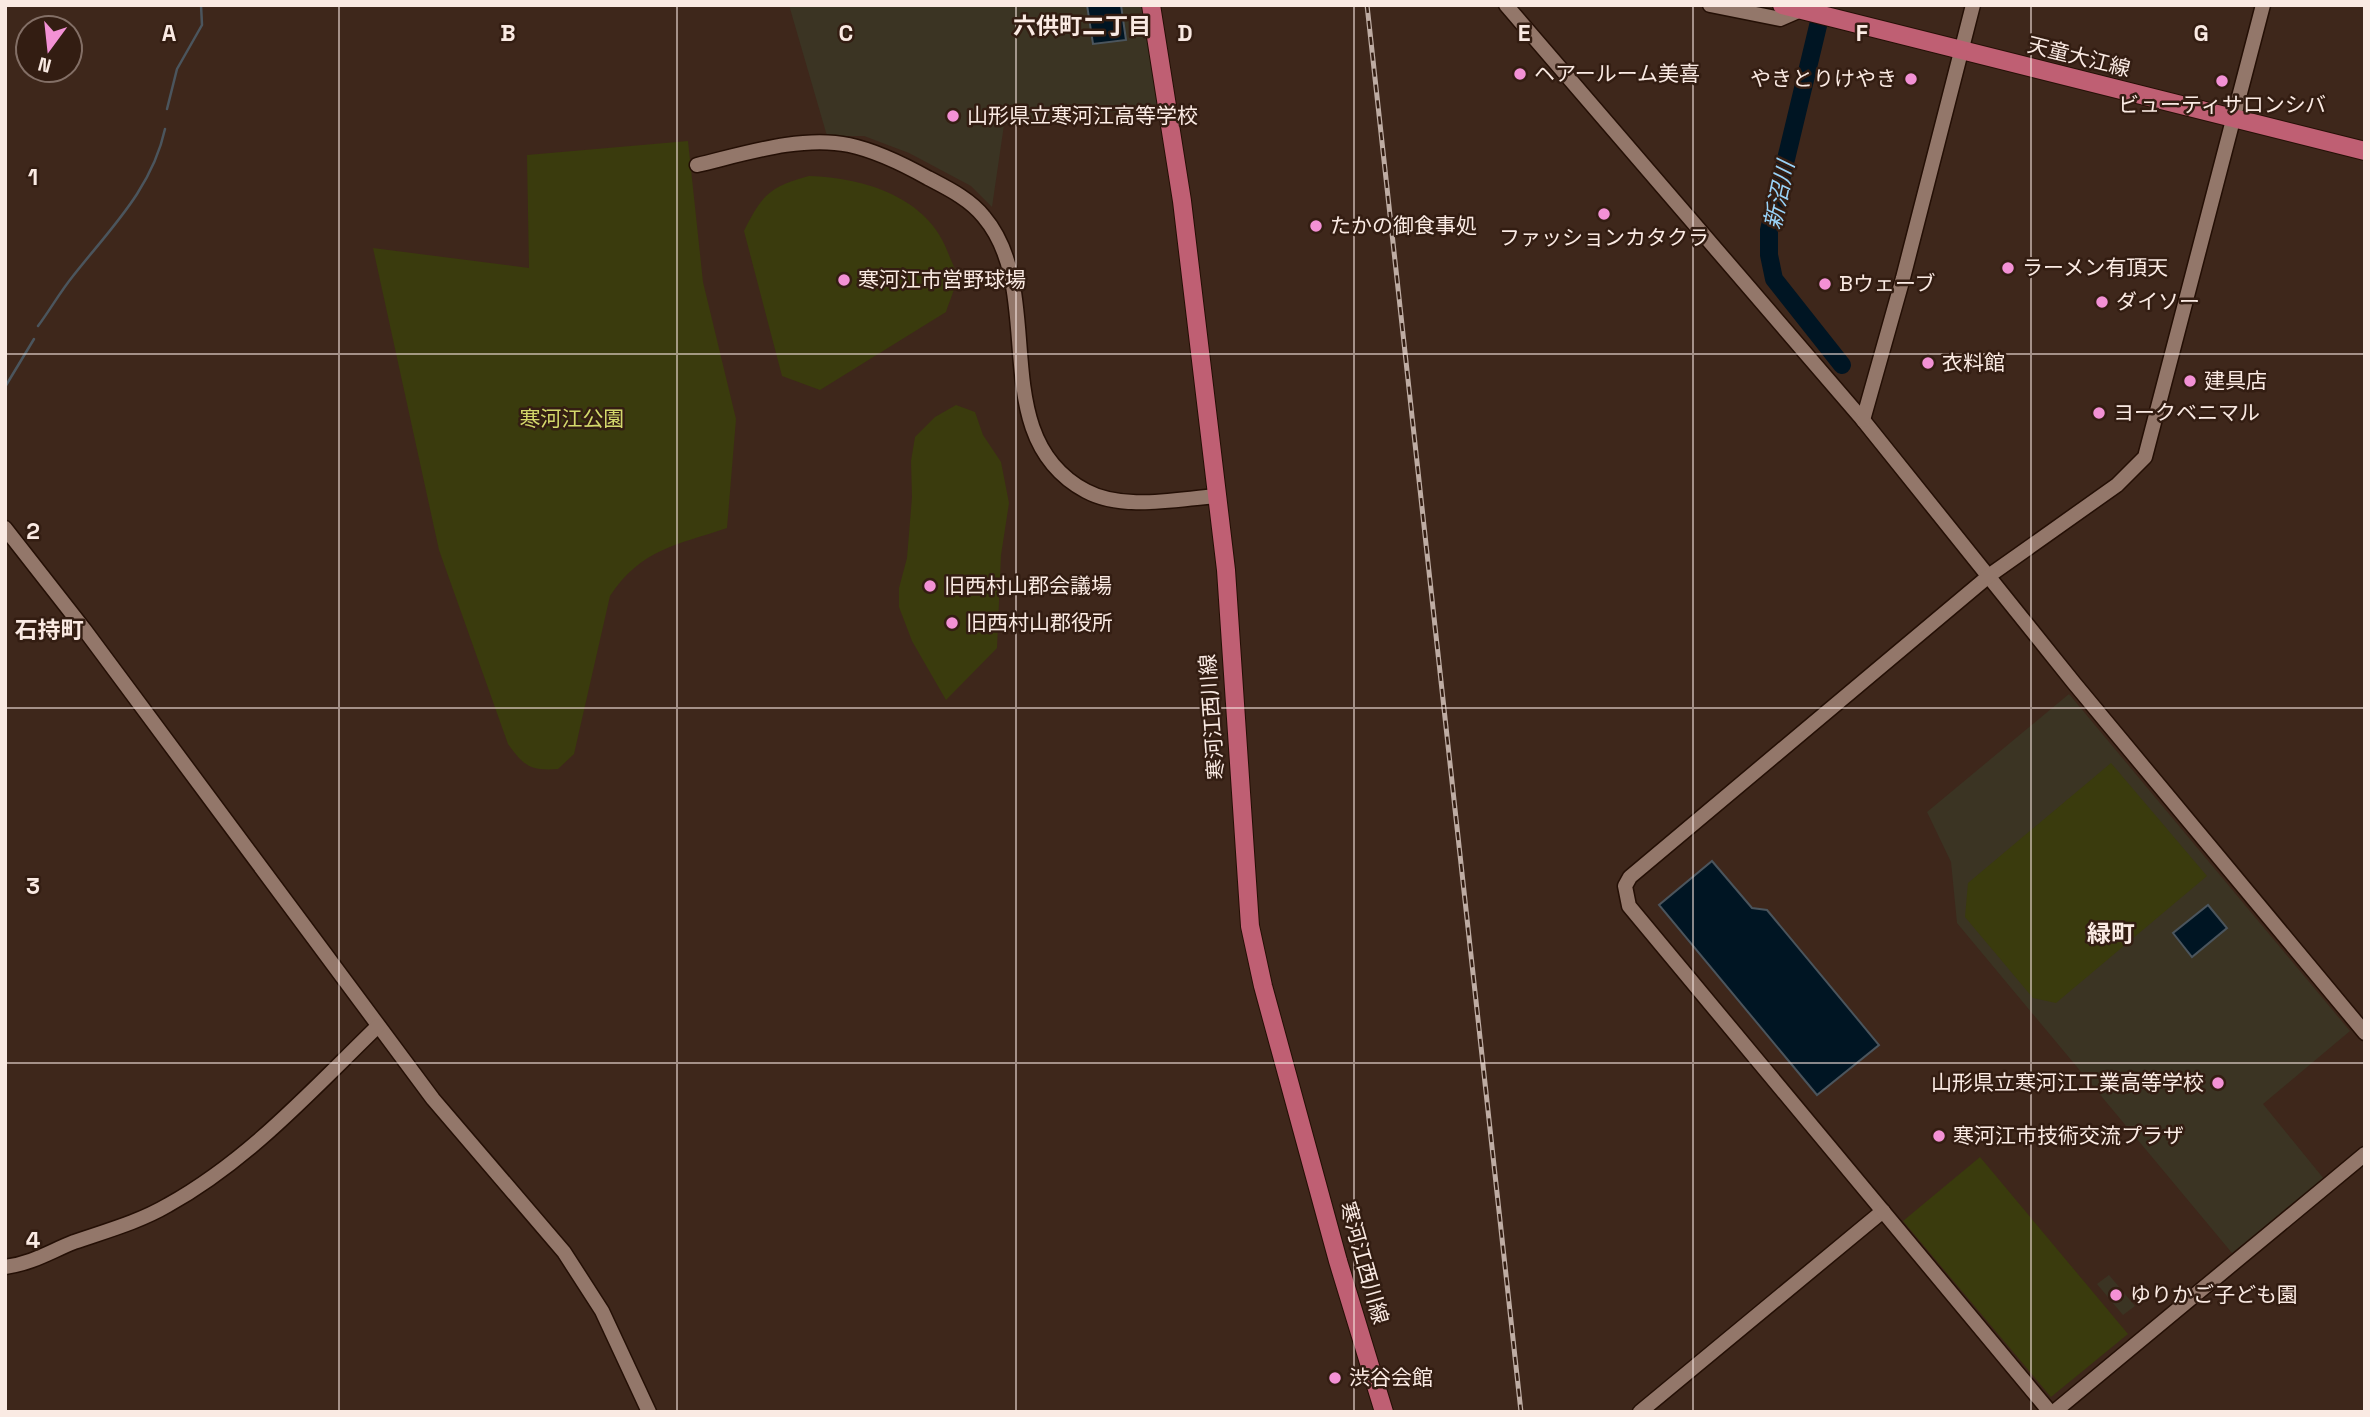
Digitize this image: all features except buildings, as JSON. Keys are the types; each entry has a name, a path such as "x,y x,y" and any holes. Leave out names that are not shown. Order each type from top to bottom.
{"main road":[{"name":"寒河江西川線","path":"1152,5 1182,201 1226,570 1250,926 1263,986 1338,1261 1384,1412"},
{"name":"天童大江線","path":"1782,5 1961,52 2365,151"}],"street":[{"path":"1506,5 1863,420 2074,683 2365,1033"},
{"path":"1710,5 1780,19 1812,12"},
{"path":"1863,420 1903,278 1973,5"},
{"path":"2263,5 2231,118 2175,349 2145,457 2117,485 1990,575 1630,877 1624,896 1629,906 2052,1412 2365,1154"},
{"path":"697,165 794,145 821,142 849,145 881,154 966,200 984,216 1005,255 1030,419 1047,457 1072,482 1106,498 1130,501 1217,496"},
{"path":"5,528 84,629 433,1099 564,1252 602,1311 649,1412"},
{"path":"5,1267 30,1263 54,1250 136,1220 205,1183 267,1134 378,1026"},
{"path":"1640,1412 1883,1211"}],"shaded area":[{"name":"山形県立寒河江高等学校","path":"789,5 1151,5 1168,106 1004,125 992,207 971,186 909,153 864,136 827,136"},
{"path":"2069,694 2350,1031 2263,1104 2324,1179 2232,1253 1957,923 1951,862 1927,812"},
{"name":"ゆりかご子ども園","path":"2109,1275 2135,1306 2123,1315 2097,1284"}],"green space":[{"name":"寒河江公園","path":"688,141 703,282 736,419 727,528 661,551 647,558 622,580 610,596 574,754 558,769 534,768 523,762 508,744 439,550 373,248 529,268 527,155"},
{"path":"809,176 852,181 892,194 911,205 927,218 940,235 956,276 946,312 820,390 782,376 744,231 768,194 785,184"},
{"path":"956,405 975,412 983,435 1001,462 1009,503 1001,555 997,648 946,700 912,641 899,607 899,588 907,558 912,497 911,461 915,437 935,417"},
{"path":"2111,763 2207,876 2056,1003 2033,998 1965,917 1968,883"},
{"path":"1980,1157 2128,1334 2051,1397 1903,1221"}],"water":[{"path":"1087,5 1121,5 1126,40 1093,44"},
{"path":"1712,861 1752,908 1767,910 1879,1045 1817,1095 1659,905"},
{"path":"2208,905 2227,928 2192,957 2173,933"}],"waterway":[{"path":"167,109 177,69 202,25 201,5"},
{"name":"新沼川","path":"1823,5 1769,230 1769,255 1774,279 1842,365"},
{"path":"38,326 68,282 140,190 159,151 165,129"},
{"path":"5,387 34,339"}],"railway":[{"path":"1367,5 1521,1412"}],"place":[{"name":"ヘアールーム美喜","path":"1520,74"},
{"name":"やきとりけやき","path":"1911,79"},
{"name":"ビューティサロンシバ","path":"2222,81"},
{"name":"山形県立寒河江高等学校","path":"953,116"},
{"name":"ファッションカタクラ","path":"1604,214"},
{"name":"たかの御食事処","path":"1316,226"},
{"name":"ラーメン有頂天","path":"2008,268"},
{"name":"寒河江市営野球場","path":"844,280"},
{"name":"Bウェーブ","path":"1825,284"},
{"name":"ダイソー","path":"2102,302"},
{"name":"衣料館","path":"1928,363"},
{"name":"建具店","path":"2190,381"},
{"name":"ヨークベニマル","path":"2099,413"},
{"name":"旧西村山郡会議場","path":"930,586"},
{"name":"旧西村山郡役所","path":"952,623"},
{"name":"山形県立寒河江工業高等学校","path":"2218,1083"},
{"name":"寒河江市技術交流プラザ","path":"1939,1136"},
{"name":"ゆりかご子ども園","path":"2116,1295"},
{"name":"渋谷会館","path":"1335,1378"}],"district":[{"name":"六供町二丁目","path":"1082,26"},
{"name":"石持町","path":"49,630"},
{"name":"緑町","path":"2111,934"}]}
